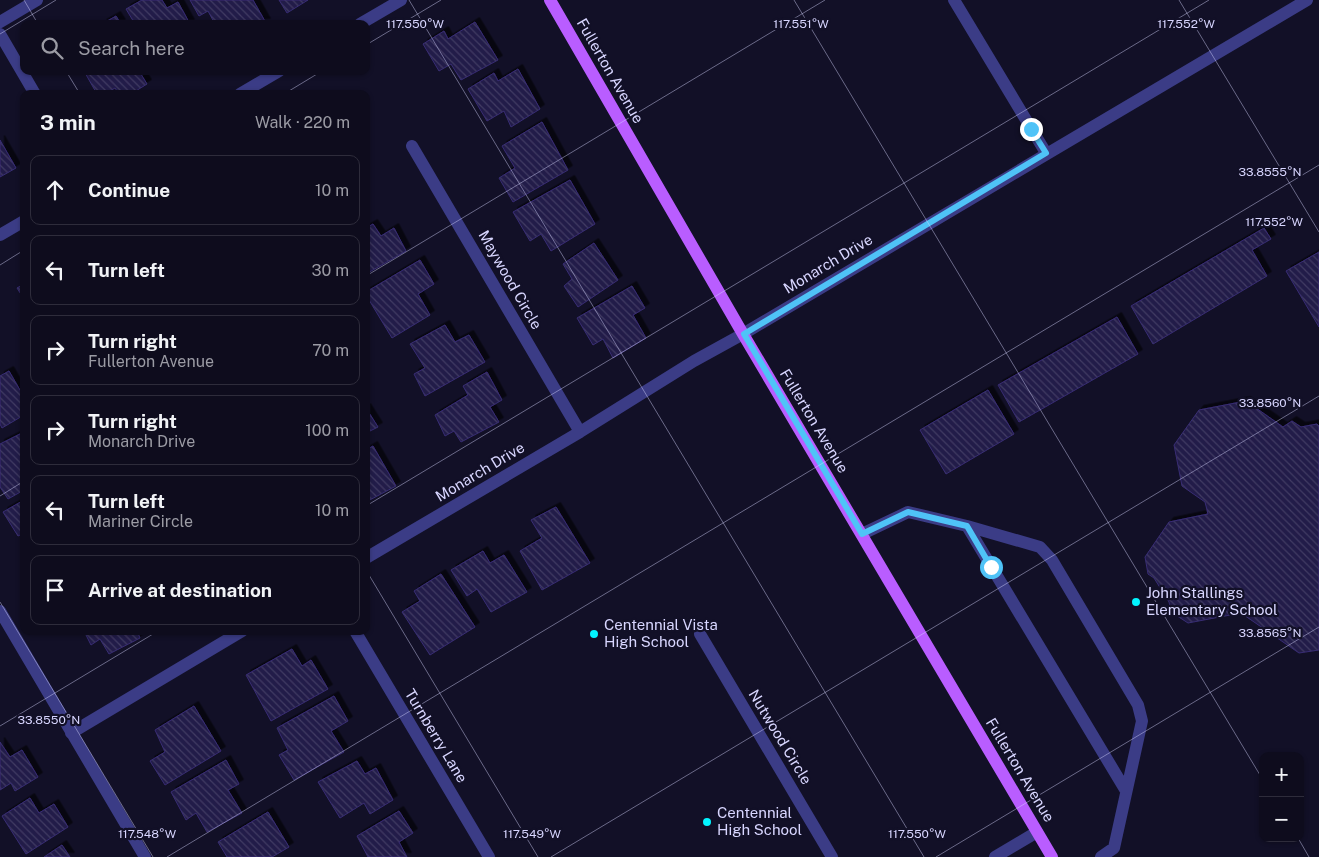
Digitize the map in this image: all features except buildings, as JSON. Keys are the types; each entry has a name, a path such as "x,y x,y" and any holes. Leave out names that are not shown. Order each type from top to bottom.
{"main road":[{"name":"Fullerton Avenue","path":"550,0 1052,857"}],"street":[{"path":"0,22 37,0"},
{"path":"367,20 401,0"},
{"path":"954,0 1046,153"},
{"name":"Monarch Drive","path":"370,556 580,432 694,361 744,334 1046,153 1307,0"},
{"path":"0,34 20,68"},
{"path":"24,75 33,90"},
{"path":"247,90 272,75"},
{"name":"Maywood Circle","path":"412,146 580,432"},
{"path":"0,235 20,223"},
{"path":"862,534 908,512 967,526 1040,547 1052,560 1138,706 1142,721 1114,848 1101,857"},
{"path":"967,526 1126,790"},
{"path":"0,611 145,857"},
{"name":"Nutwood Circle","path":"700,634 832,857"},
{"path":"71,733 235,635"},
{"name":"Turnberry Lane","path":"357,635 489,857"},
{"path":"995,857 1037,832"}],"place":[{"name":"John Stallings Elementary School","path":"1136,602"},
{"name":"Centennial Vista High School","path":"594,634"},
{"name":"Centennial High School","path":"707,822"}],"route":[{"path":"991,567 967,526 908,512 862,534 744,334 1046,153 1031,129"}]}
